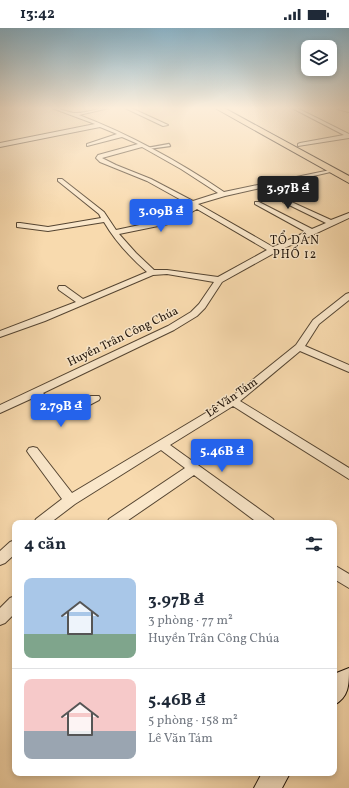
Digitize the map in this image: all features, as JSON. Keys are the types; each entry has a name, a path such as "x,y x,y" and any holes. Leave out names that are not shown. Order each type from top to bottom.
{"main road":[{"path":"284,143 349,180"},
{"path":"297,143 349,172"}],"street":[{"path":"89,145 94,143"},
{"path":"138,143 167,158 223,194"},
{"path":"300,145 308,143"},
{"path":"145,147 100,156 99,158 104,163 135,174 196,205 239,233 273,250"},
{"path":"114,233 170,220 196,205 223,194 333,170"},
{"path":"60,180 86,200 106,219 114,233 132,255 152,273"},
{"path":"285,201 331,223"},
{"path":"257,203 311,232"},
{"name":"Huyền Trân Công Chúa","path":"0,409 171,328 185,320 202,306 219,280 273,250 349,215"},
{"path":"20,225 48,228 106,219"},
{"path":"0,334 152,273 167,272 219,280"},
{"path":"62,288 82,302"},
{"name":"Lê Văn Tám","path":"45,520 70,500 233,401 300,347 316,322 349,296"},
{"path":"300,347 349,368"},
{"path":"36,392 61,416 95,398"},
{"path":"233,401 349,474"},
{"path":"161,444 264,520"},
{"path":"33,452 47,468 70,500"},
{"path":"118,520 195,468"},
{"path":"0,559 12,549"},
{"path":"337,573 349,582"},
{"path":"0,618 12,606"},
{"path":"337,689 341,683 349,679"},
{"path":"267,788 275,776"}],"lane":[{"path":"145,147 169,145"}],"district":[{"name":"TỔ DÂN PHỐ 12","path":"295,248"}]}
